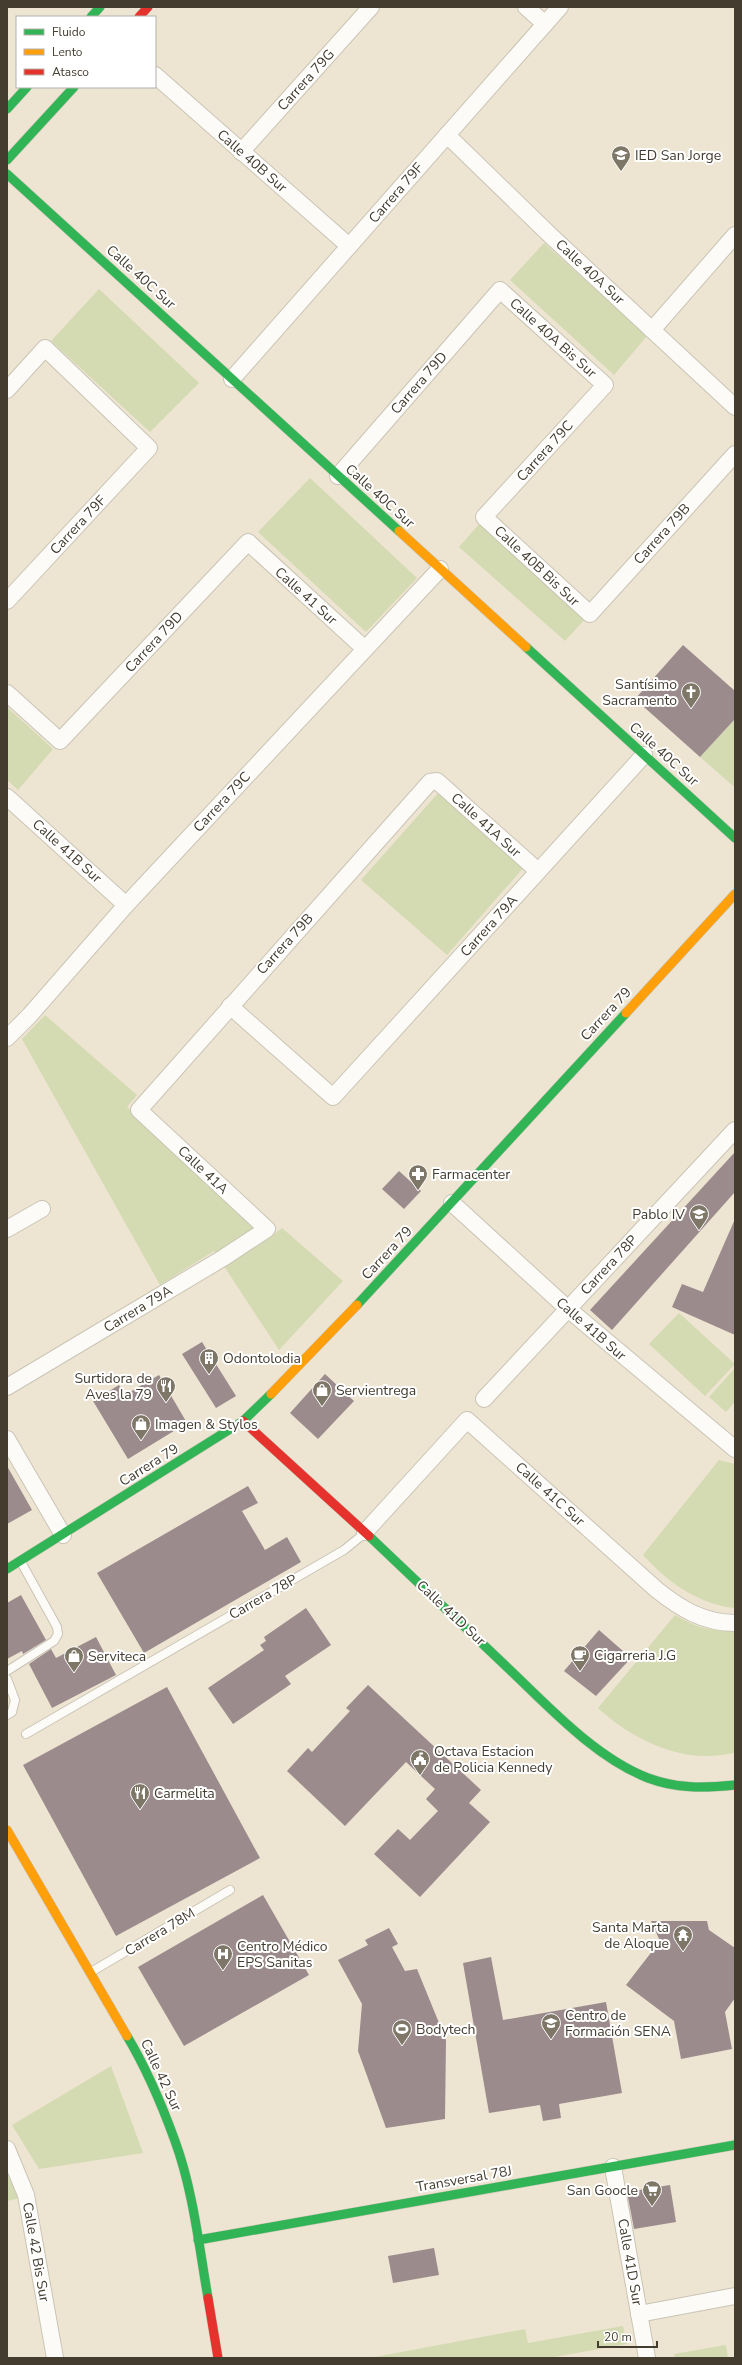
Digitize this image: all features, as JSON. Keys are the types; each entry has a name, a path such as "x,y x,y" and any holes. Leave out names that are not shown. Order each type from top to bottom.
{"street":[{"path":"92,16 100,7"},
{"path":"140,16 148,7"},
{"name":"Carrera 79G","path":"241,152 371,7"},
{"path":"526,7 545,24"},
{"name":"Carrera 79F","path":"232,379 560,7"},
{"name":"Calle 40B Sur","path":"156,76 349,246"},
{"path":"7,109 26,88"},
{"path":"7,160 73,88"},
{"name":"Calle 40A Sur","path":"447,135 551,236 735,407"},
{"name":"Calle 40C Sur","path":"7,174 735,838"},
{"path":"652,330 735,235"},
{"name":"Calle 40A Bis Sur","path":"500,290 605,385"},
{"name":"Carrera 79D","path":"338,476 500,290"},
{"name":"Carrera 79F","path":"7,390 45,348 149,448 7,601"},
{"name":"Carrera 79C","path":"484,517 605,385"},
{"name":"Carrera 79B","path":"590,614 735,454"},
{"name":"Calle 40B Bis Sur","path":"484,517 590,614"},
{"name":"Carrera 79D","path":"7,693 60,741 248,542"},
{"name":"Calle 41 Sur","path":"248,542 365,649"},
{"name":"Carrera 79C","path":"7,1038 30,1015 126,905 440,569"},
{"name":"Carrera 79A","path":"230,1006 333,1097 644,755"},
{"name":"Carrera 79B","path":"139,1110 230,1006 434,780"},
{"name":"Calle 41A Sur","path":"434,780 538,871"},
{"name":"Calle 41B Sur","path":"7,797 126,905"},
{"name":"Carrera 79","path":"7,1569 64,1535 243,1421 297,1369 452,1203 735,894"},
{"name":"Calle 41A","path":"139,1110 268,1229"},
{"name":"Carrera 78P","path":"484,1399 735,1130"},
{"name":"Calle 41B Sur","path":"452,1203 568,1309 735,1449"},
{"path":"7,1229 42,1209"},
{"name":"Carrera 79A","path":"7,1387 223,1258 268,1229"},
{"name":"Carrera 78P","path":"365,1532 467,1420"},
{"name":"Calle 41C Sur","path":"467,1420 633,1568 681,1608 701,1618 722,1623 735,1623"},
{"name":"Calle 41D Sur","path":"243,1421 365,1532 573,1729 630,1771 670,1785 695,1789 735,1785"},
{"path":"7,1439 64,1535"},
{"name":"Calle 42 Sur","path":"7,1830 136,2051 175,2141 198,2240 218,2358"},
{"name":"Transversal 78J","path":"198,2240 735,2145"},
{"name":"Calle 42 Bis Sur","path":"7,2149 26,2195 55,2358"},
{"name":"Calle 41D Sur","path":"613,2167 647,2358"},
{"path":"639,2314 735,2296"}],"lane":[{"name":"Carrera 78P","path":"26,1734 344,1550 365,1532"},
{"path":"7,1671 54,1641 58,1634 57,1627 20,1561"},
{"path":"7,1679 15,1700 15,1706 12,1712 7,1715"},
{"name":"Carrera 78M","path":"90,1973 230,1890"}],"green space":[{"path":"544,243 647,336 614,375 510,280"},
{"path":"99,289 199,383 150,432 51,341"},
{"path":"310,478 417,578 366,632 258,532"},
{"path":"480,523 587,617 565,641 459,547"},
{"path":"7,707 53,749 18,790 7,780"},
{"path":"735,719 735,783 733,786 700,757"},
{"path":"439,792 525,866 447,955 361,880"},
{"path":"45,1015 137,1095 127,1107 268,1239 282,1228 343,1281 279,1350 214,1251 160,1285 22,1039"},
{"path":"679,1313 735,1364 705,1396 649,1344"},
{"path":"735,1368 735,1402 726,1412 709,1397"},
{"path":"719,1460 735,1464 735,1608 722,1606 696,1597 662,1574 643,1555"},
{"path":"675,1615 704,1628 735,1631 735,1753 710,1756 677,1753 648,1742 635,1735 621,1727 598,1708"},
{"path":"111,2066 143,2153 39,2169 12,2125"},
{"path":"7,2174 20,2198 7,2201"},
{"path":"623,2326 627,2344 549,2358 369,2358 525,2329 528,2343"},
{"path":"726,2345 728,2358 675,2358 674,2354"}],"building":[{"name":"Santísimo Sacramento","path":"683,645 735,691 735,719 700,757 635,699"},
{"path":"735,1152 735,1192 612,1330 590,1310"},
{"path":"399,1171 421,1191 404,1209 382,1189"},
{"path":"735,1219 735,1335 672,1307 682,1284 703,1292"},
{"name":"Odontolodia","path":"202,1342 236,1396 216,1408 182,1354"},
{"name":"Servientrega","path":"325,1374 354,1401 318,1439 290,1413"},
{"path":"159,1375 187,1423 128,1459 93,1401 119,1385 125,1395"},
{"path":"7,1466 32,1510 7,1524"},
{"path":"248,1486 258,1503 242,1511 265,1550 287,1537 301,1562 144,1653 97,1573"},
{"path":"21,1595 46,1640 23,1654 22,1651 7,1659 7,1603"},
{"path":"306,1608 331,1645 285,1676 291,1684 233,1724 208,1688 264,1650 260,1645 266,1641 264,1637"},
{"path":"599,1630 631,1658 596,1696 564,1671"},
{"name":"Serviteca","path":"96,1637 116,1675 52,1708 29,1664 51,1649 56,1658"},
{"path":"368,1685 481,1790 469,1803 490,1822 420,1897 374,1854 398,1829 410,1840 438,1811 426,1799 435,1789 406,1762 345,1826 287,1771 308,1748 312,1752 350,1711 346,1708"},
{"path":"167,1687 260,1858 116,1936 23,1765"},
{"name":"Centro Médico EPS Sanitas","path":"263,1895 309,1975 184,2046 138,1967"},
{"path":"651,1921 707,1921 709,1930 735,1948 735,1998 725,2012 732,2049 681,2059 674,2021 626,1985 660,1941"},
{"name":"Bodytech","path":"389,1928 398,1944 392,1947 405,1971 417,1969 446,2040 445,2119 386,2128 358,2051 362,2004 338,1960 368,1945 365,1940"},
{"path":"491,1957 503,2020 606,2002 622,2093 559,2104 561,2118 543,2121 540,2105 489,2113 463,1963"},
{"name":"San Goocle","path":"670,2185 676,2222 634,2229 627,2192"},
{"path":"434,2248 439,2275 393,2283 388,2256"}],"traffic: fast":[{"path":"92,16 100,7"},
{"path":"7,109 26,88"},
{"path":"7,160 73,88"},
{"path":"7,174 399,531"},
{"path":"526,647 735,838"},
{"path":"357,1305 626,1013"},
{"path":"7,1569 243,1421 271,1394"},
{"path":"369,1536 574,1731 610,1758 629,1769 659,1782 691,1787 735,1785"},
{"path":"127,2036 153,2087 170,2127 181,2160 195,2218 208,2298"},
{"path":"198,2240 735,2145"}],"traffic: slow":[{"path":"399,531 526,647"},
{"path":"626,1013 735,894"},
{"path":"271,1394 357,1305"},
{"path":"7,1830 127,2036"}],"traffic: jam":[{"path":"140,16 148,7"},
{"path":"243,1421 369,1536"},
{"path":"208,2298 218,2358"}],"place":[{"name":"IED San Jorge","path":"621,172"},
{"name":"Santísimo Sacramento","path":"691,709"},
{"name":"Farmacenter","path":"418,1191"},
{"name":"Pablo IV","path":"699,1231"},
{"name":"Odontolodia","path":"209,1375"},
{"name":"Surtidora de Aves la 79","path":"166,1403"},
{"name":"Servientrega","path":"322,1407"},
{"name":"Imagen & Stylos","path":"141,1441"},
{"name":"Cigarreria J.G","path":"580,1672"},
{"name":"Serviteca","path":"74,1673"},
{"name":"Octava Estacion de Policia Kennedy","path":"420,1776"},
{"name":"Carmelita","path":"140,1810"},
{"name":"Santa Marta de Aloque","path":"683,1952"},
{"name":"Centro Médico EPS Sanitas","path":"223,1971"},
{"name":"Centro de Formación SENA","path":"551,2040"},
{"name":"Bodytech","path":"402,2046"},
{"name":"San Goocle","path":"652,2207"}]}
